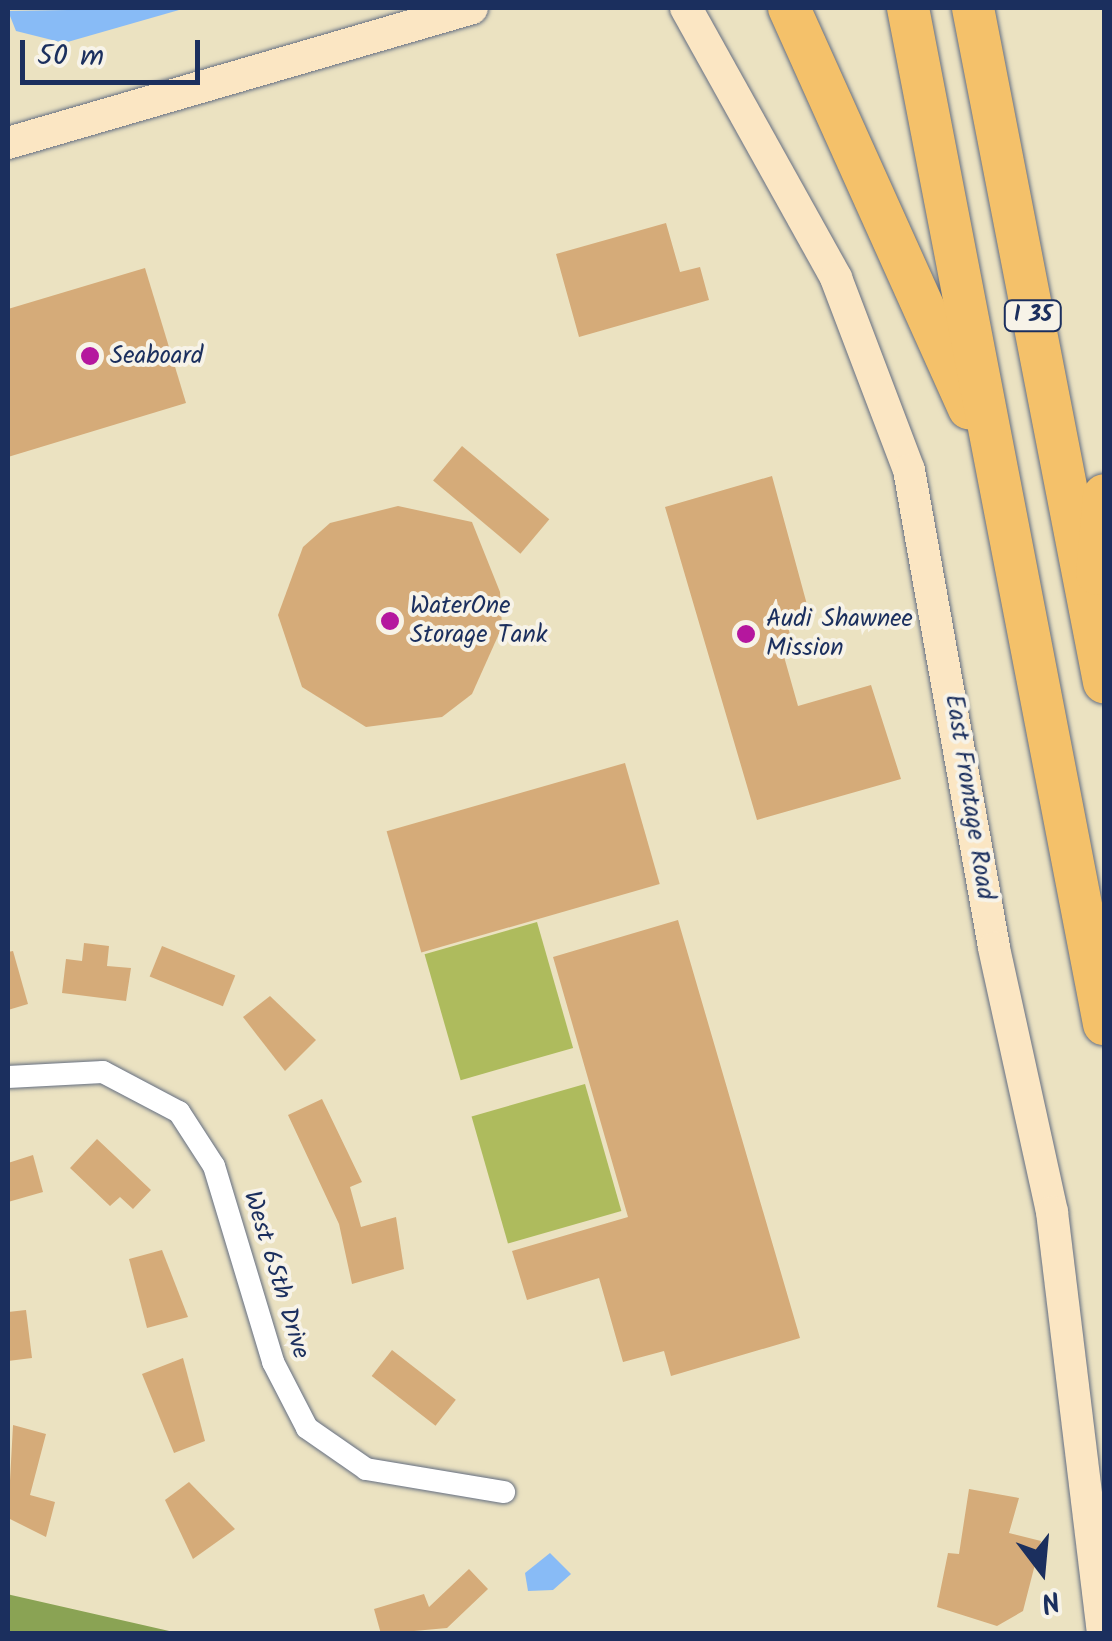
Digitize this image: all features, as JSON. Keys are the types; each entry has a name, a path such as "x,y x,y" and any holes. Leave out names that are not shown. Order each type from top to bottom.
{"highway":[{"path":"789,8 998,470"},
{"name":"I 35","path":"973,8 1104,682"},
{"name":"I 35","path":"909,13 1104,1024"},
{"path":"1092,624 1104,494"}],"street":[{"path":"8,143 472,8"},
{"name":"East Frontage Road","path":"686,8 836,278 909,470 994,948 1052,1212 1103,1634"},
{"name":"West 65th Drive","path":"8,1077 103,1072 179,1112 214,1166 272,1362 307,1428 366,1469 504,1492"}],"green space":[{"path":"537,922 573,1048 461,1080 425,954"},
{"path":"585,1084 621,1211 508,1243 472,1117"},
{"path":"8,1594 11,1595 178,1633 8,1633"}],"water":[{"path":"186,8 64,43 16,31 8,11"},
{"path":"550,1553 571,1574 553,1590 528,1591 525,1573"}],"building":[{"path":"666,223 680,272 700,267 709,300 579,337 556,254"},
{"name":"Seaboard","path":"145,268 186,403 8,457 8,309"},
{"path":"462,446 549,519 520,554 433,480"},
{"name":"Audi Shawnee Mission","path":"772,476 809,612 786,619 794,650 783,653 798,706 871,685 901,779 757,820 665,507"},
{"name":"WaterOne Storage Tank","path":"398,506 472,522 500,592 502,627 472,694 442,717 366,727 302,687 278,615 303,547 330,523"},
{"path":"625,763 660,884 421,952 387,831"},
{"path":"678,920 800,1338 671,1376 664,1351 623,1362 599,1278 527,1300 512,1251 628,1217 553,957"},
{"path":"84,943 109,946 107,966 131,968 126,1001 62,993 66,959 82,961"},
{"path":"162,946 235,976 223,1006 150,977"},
{"path":"13,951 28,1004 8,1010 8,952"},
{"path":"270,996 316,1040 285,1071 243,1017"},
{"path":"322,1099 362,1182 350,1187 361,1227 396,1217 404,1269 352,1284 339,1224 288,1115"},
{"path":"97,1139 151,1190 133,1209 120,1197 110,1206 70,1168"},
{"path":"33,1155 43,1192 8,1202 8,1163"},
{"path":"162,1250 188,1317 147,1328 129,1259"},
{"path":"26,1310 32,1358 8,1361 8,1312"},
{"path":"392,1350 456,1400 436,1426 372,1376"},
{"path":"183,1358 205,1441 174,1453 142,1374"},
{"path":"13,1425 46,1434 30,1495 55,1502 46,1537 8,1518"},
{"path":"189,1482 235,1529 193,1559 165,1500"},
{"path":"969,1489 1019,1498 1009,1533 1041,1541 1023,1611 997,1626 937,1607 948,1553 959,1554"},
{"path":"469,1569 488,1589 447,1628 381,1634 374,1609 424,1594 429,1607"}],"place":[{"name":"Seaboard","path":"90,356"},
{"name":"WaterOne Storage Tank","path":"390,621"},
{"name":"Audi Shawnee Mission","path":"746,634"}]}
